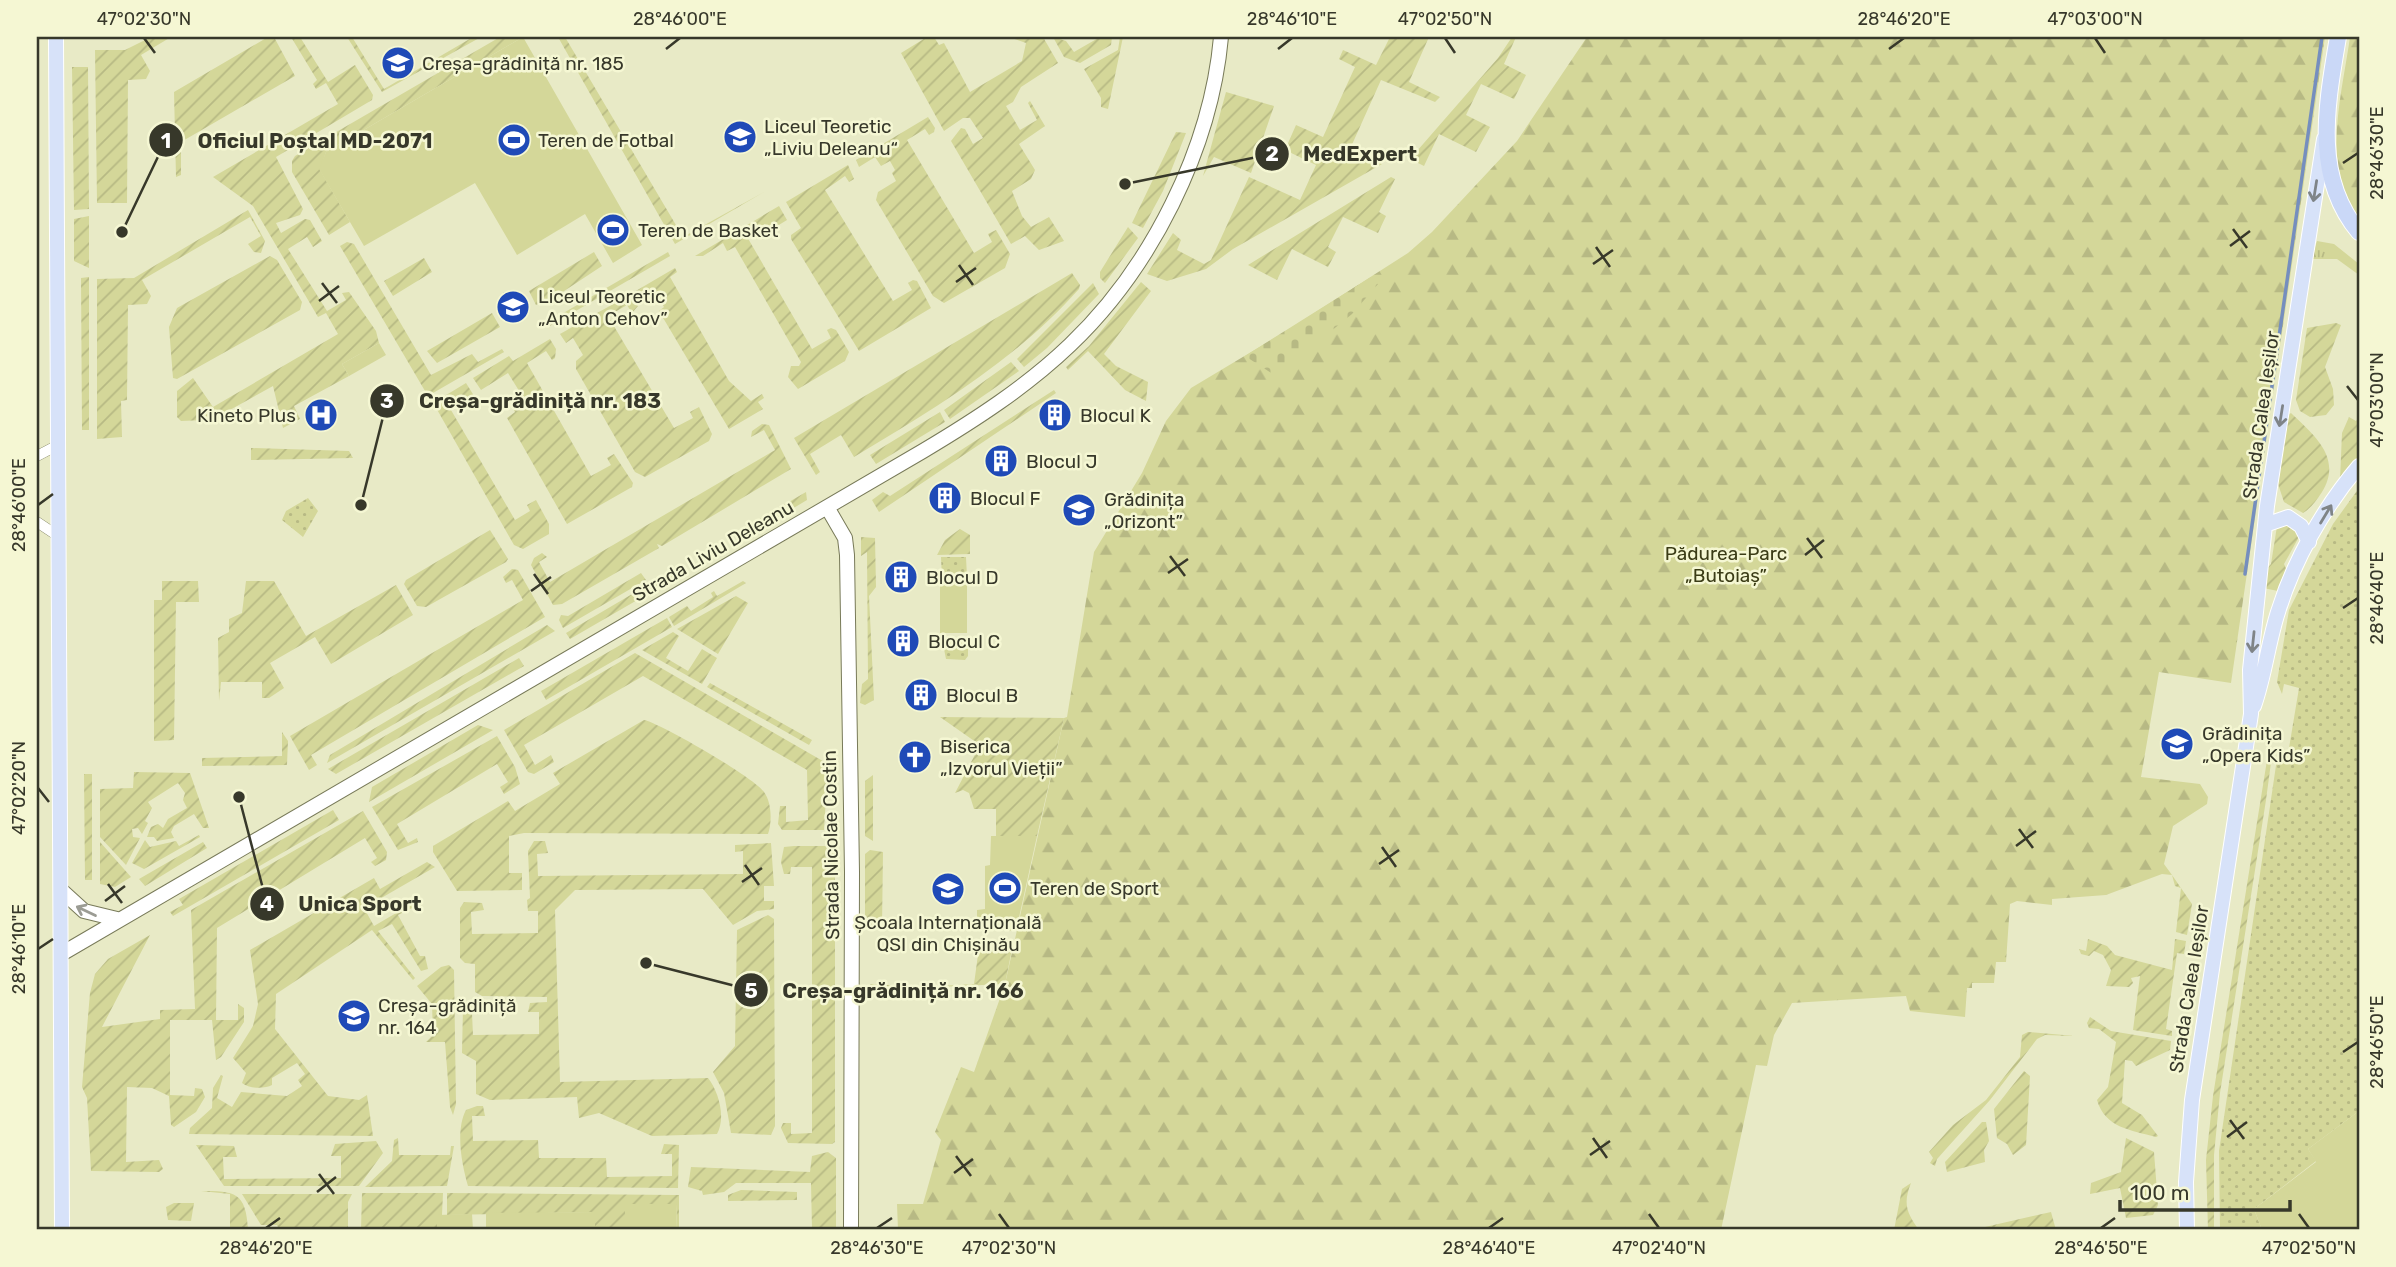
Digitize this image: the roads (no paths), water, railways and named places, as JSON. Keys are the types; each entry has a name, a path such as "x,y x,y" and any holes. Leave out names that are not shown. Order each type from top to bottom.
{"highway":[{"path":"2338,37 2326,124 2327,156 2334,188 2359,232"}],"main road":[{"path":"56,37 63,953 62,1230"},
{"name":"Strada Liviu Deleanu","path":"63,953 117,919 827,507 947,436 1012,393 1069,346 1110,301 1146,250 1184,176 1205,113 1221,37"},
{"name":"Strada Calea Ieșilor","path":"2187,1230 2186,1182 2192,1100 2251,714 2250,670 2265,525 2326,124"},
{"name":"Strada Calea Ieșilor","path":"2251,714 2264,677 2278,611 2309,542 2359,466"},
{"name":"Strada Nicolae Costin","path":"827,507 845,538 847,555 852,872 851,1230"},
{"path":"2265,525 2288,517 2301,526 2309,542"},
{"path":"62,891 84,911 117,919"}],"street":[{"path":"37,456 58,444"},
{"path":"37,522 58,536"}],"waterway":[{"path":"2245,574 2322,37"}],"place":[{"name":"Creșa-grădiniță nr. 185","path":"398,63"},
{"name":"Liceul Teoretic „Liviu Deleanu“","path":"740,137"},
{"name":"Teren de Fotbal","path":"514,140"},
{"name":"MedExpert","path":"1125,184"},
{"name":"Teren de Basket","path":"613,230"},
{"name":"Oficiul Poștal MD-2071","path":"122,232"},
{"name":"Liceul Teoretic „Anton Cehov”","path":"513,307"},
{"name":"Kineto Plus","path":"321,415"},
{"name":"Blocul K","path":"1055,415"},
{"name":"Blocul J","path":"1001,461"},
{"name":"Blocul F","path":"945,498"},
{"name":"Creșa-grădiniță nr. 183","path":"361,505"},
{"name":"Grădinița „Orizont”","path":"1079,510"},
{"name":"Blocul D","path":"901,577"},
{"name":"Blocul C","path":"903,641"},
{"name":"Blocul B","path":"921,695"},
{"name":"Grădinița „Opera Kids”","path":"2177,744"},
{"name":"Biserica „Izvorul Vieții”","path":"915,757"},
{"name":"Unica Sport","path":"239,797"},
{"name":"Teren de Sport","path":"1005,888"},
{"name":"Școala Internațională QSI din Chișinău","path":"948,889"},
{"name":"Creșa-grădiniță nr. 166","path":"646,963"},
{"name":"Creșa-grădiniță nr. 164","path":"354,1016"}],"park label":[{"name":"Pădurea-Parc „Butoiaș”","path":"1726,564"}]}
